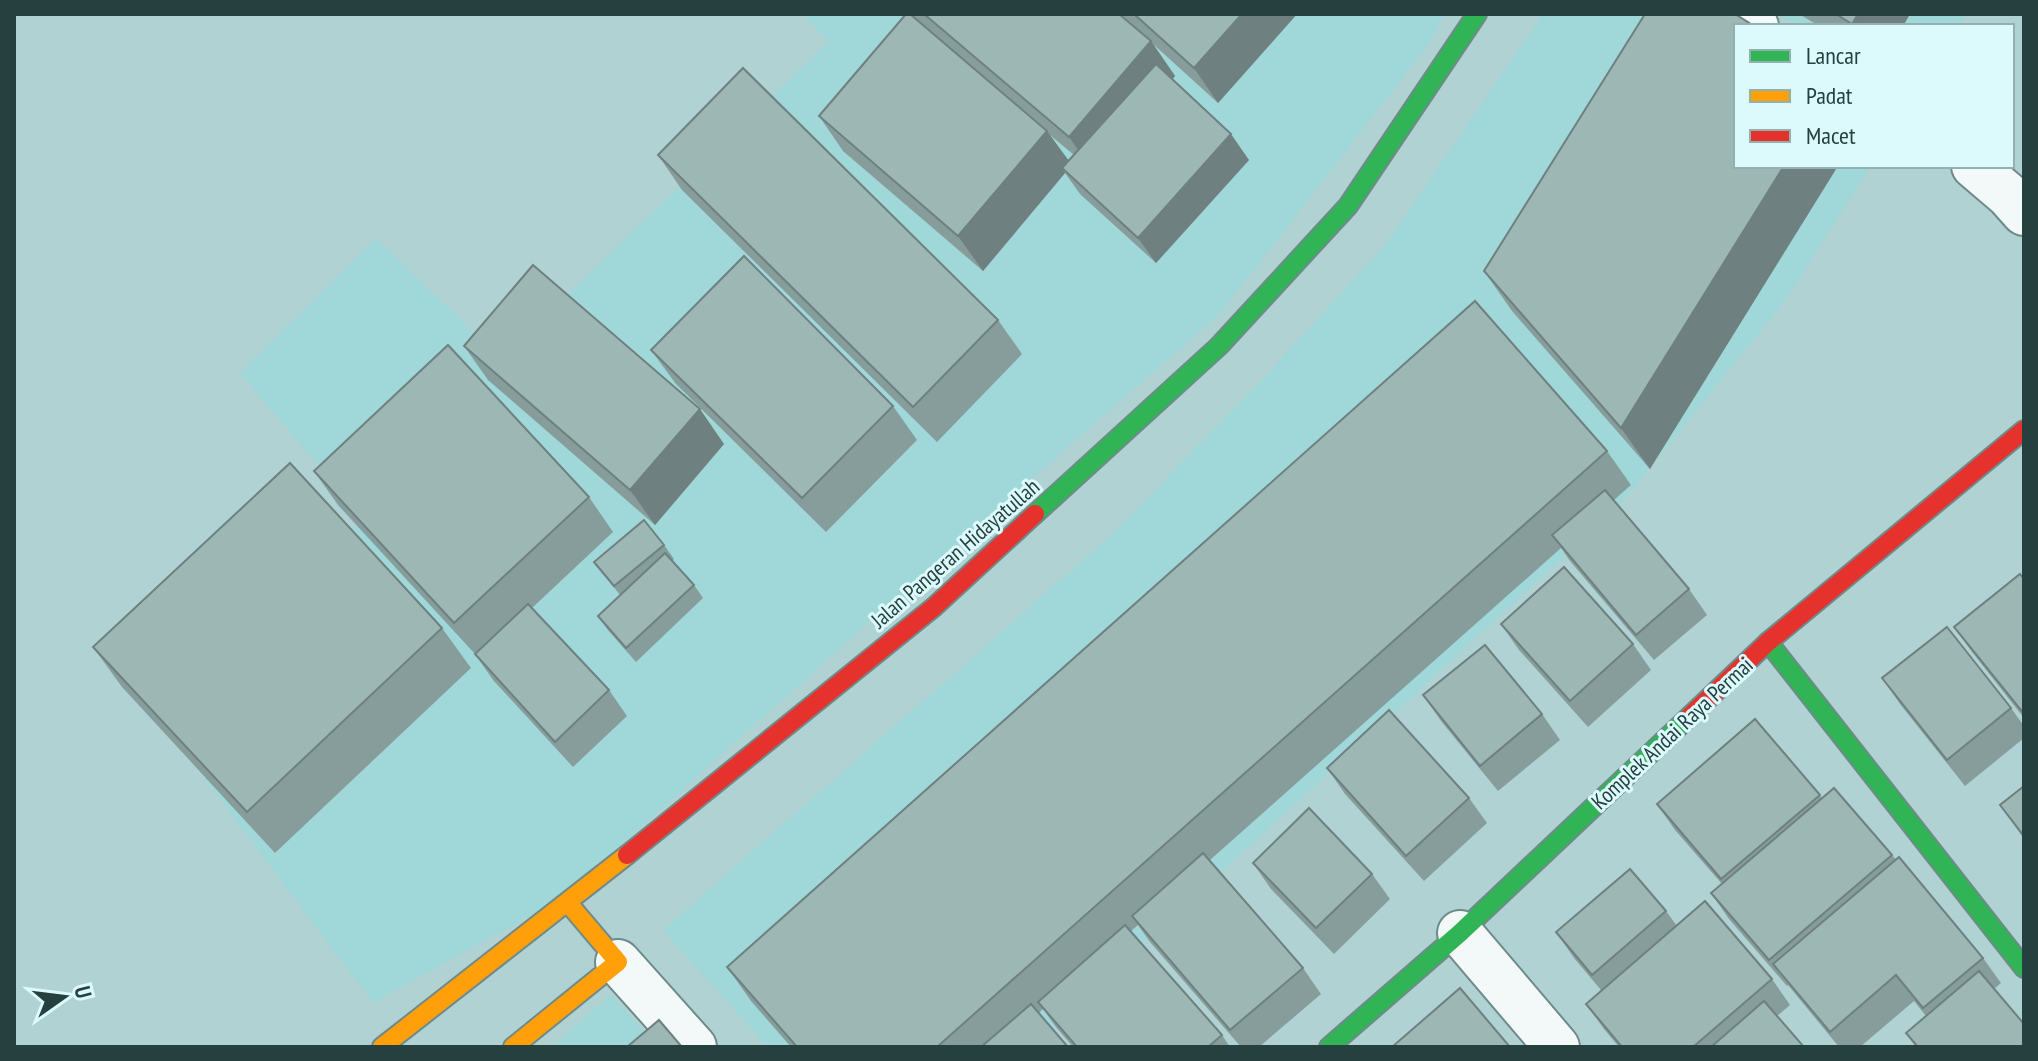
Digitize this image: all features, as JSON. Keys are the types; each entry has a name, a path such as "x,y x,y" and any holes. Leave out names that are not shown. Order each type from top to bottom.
{"street":[{"name":"Jalan Pangeran Hidayatullah","path":"382,1047 568,903 934,607 1219,346 1348,206 1477,14"},
{"path":"1735,14 1752,24"},
{"path":"1976,168 2024,213"},
{"name":"Komplek Andai Raya Permai","path":"1329,1047 1460,933 1768,642 2024,430"},
{"path":"1768,642 2024,968"},
{"path":"568,903 694,1047"},
{"path":"1460,933 1557,1047"},
{"path":"513,1047 618,962"}],"shaded area":[{"path":"802,14 1445,14 1427,46 1220,314 888,605 563,897 373,1003 143,697 364,519 240,373 376,238 501,359 829,41"},
{"path":"1543,14 1636,14 1734,62 1734,168 1870,168 1787,298 1619,506 1031,1047 767,1047 663,930 1109,537 1269,372 1385,245"},
{"path":"1780,14 1967,14 1960,24 1795,24"},
{"path":"611,995 659,1047 552,1047"}],"building":[{"path":"906,14 910,14 1047,131 958,236 819,116"},
{"path":"924,14 1119,14 1151,41 1069,137"},
{"path":"1134,14 1242,14 1194,68"},
{"path":"1645,14 1735,14 1751,24 1734,24 1734,168 1783,168 1621,428 1484,271"},
{"path":"1836,14 1858,14 1852,24"},
{"path":"1156,64 1231,134 1138,238 1062,168"},
{"path":"743,68 998,320 913,407 658,155"},
{"path":"744,256 893,406 802,498 651,350"},
{"path":"533,265 700,409 630,490 464,346"},
{"path":"1475,301 1607,451 937,1047 797,1047 727,967"},
{"path":"448,345 589,497 454,623 314,471"},
{"path":"290,463 442,628 247,812 93,647"},
{"path":"1605,490 1689,589 1636,635 1552,535"},
{"path":"644,520 664,545 614,586 594,562"},
{"path":"665,553 694,585 626,648 598,616"},
{"path":"1564,567 1633,644 1570,701 1501,624"},
{"path":"2020,574 2024,579 2024,714 1954,627"},
{"path":"528,604 609,690 555,742 475,654"},
{"path":"1947,627 2011,708 1947,760 1882,678"},
{"path":"1485,645 1542,714 1480,766 1423,695"},
{"path":"1389,710 1469,798 1406,856 1327,768"},
{"path":"1755,719 1820,795 1721,879 1657,804"},
{"path":"2024,786 2024,836 2000,805"},
{"path":"1834,788 1892,855 1769,960 1711,893"},
{"path":"1309,808 1372,874 1316,928 1253,863"},
{"path":"1203,853 1303,968 1230,1030 1132,916"},
{"path":"1899,857 1983,958 1923,1008 1896,975 1830,1032 1773,964"},
{"path":"1630,869 1666,911 1592,975 1556,932"},
{"path":"1705,901 1772,979 1693,1047 1622,1047 1586,1004"},
{"path":"1125,925 1222,1035 1208,1047 1077,1047 1038,1002"},
{"path":"1979,971 2024,1024 2024,1047 1918,1047 1906,1033"},
{"path":"1460,988 1510,1047 1392,1047"},
{"path":"1764,1001 1804,1047 1711,1047"},
{"path":"1031,1004 1068,1047 981,1047"},
{"path":"659,1020 682,1047 627,1047"}],"traffic: fast":[{"path":"1035,514 1219,346 1348,206 1477,14"},
{"path":"1768,642 2024,968"},
{"path":"1329,1047 1460,933 1690,716"}],"traffic: slow":[{"path":"382,1047 627,855"},
{"path":"513,1047 618,962 568,903"}],"traffic: jam":[{"path":"1690,716 1768,642 2024,430"},
{"path":"627,855 934,607 1035,514"}]}
